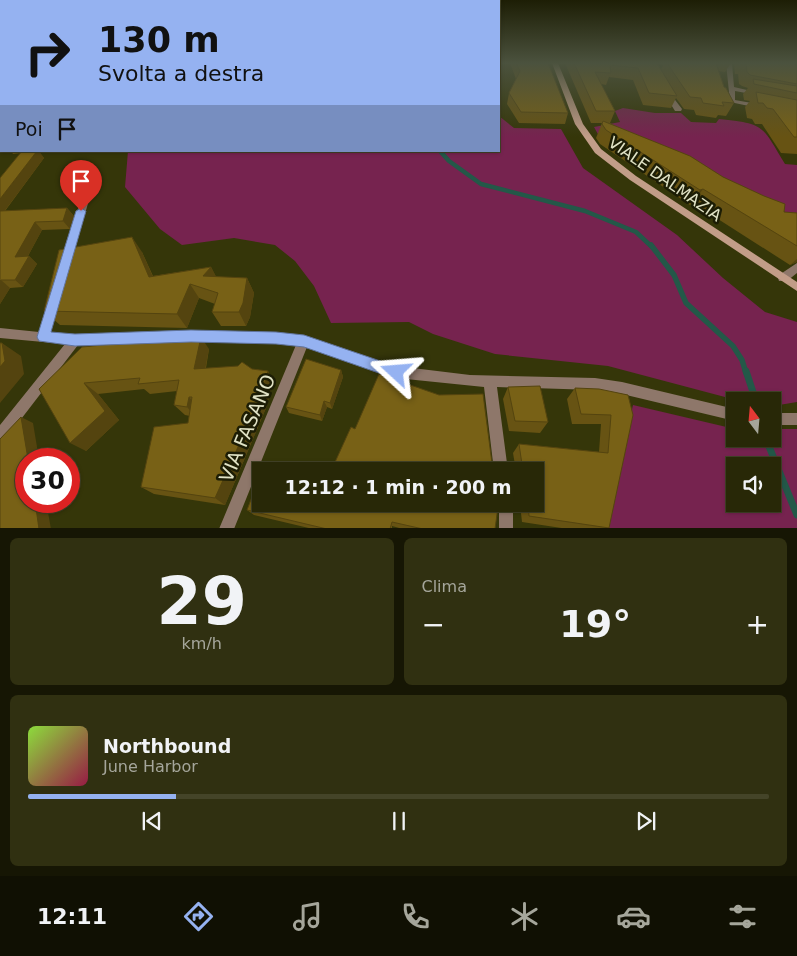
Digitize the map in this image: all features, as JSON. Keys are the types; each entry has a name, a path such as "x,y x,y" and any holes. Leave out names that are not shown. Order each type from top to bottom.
{"main road":[{"name":"VIALE DALMAZIA","path":"565,88 579,124 598,151 633,178 797,287"}],"street":[{"path":"664,88 678,108"},
{"path":"769,95 731,88 732,102 769,108"},
{"path":"65,265 87,193"},
{"path":"783,278 797,267"},
{"path":"43,337 57,292"},
{"path":"0,333 75,340 191,336 276,338 304,341 396,372 438,378 490,382 535,381 595,384 622,388 726,413"},
{"path":"0,435 7,418 75,340"},
{"name":"VIA FASANO","path":"226,528 304,341"},
{"path":"490,382 500,462"},
{"path":"781,419 797,418"},
{"path":"506,528 507,512"}],"shaded area":[{"path":"623,108 655,113 681,113 691,122 716,123 719,119 734,121 754,125 761,129 785,164 797,165 797,225 605,147 594,127 620,122 615,111"},
{"path":"500,117 514,128 561,129 583,168 677,235 723,278 765,312 797,322 797,402 781,405 781,392 726,392 726,397 608,366 495,354 433,334 409,322 331,323 314,286 295,261 275,245 234,238 182,245 160,229 125,187 128,152 500,152"},
{"path":"633,405 726,427 726,448 781,448 781,429 797,429 797,528 604,528"}],"building":[{"path":"512,88 558,88 568,113 521,112 509,93"},
{"path":"585,88 603,88 615,111 596,111"},
{"path":"647,88 672,88 677,96 649,93"},
{"path":"684,88 725,88 734,103 722,102 724,106 703,103 701,98 690,97"},
{"path":"771,88 797,88 797,93"},
{"path":"756,92 797,100 797,137 794,137 773,109 767,108 763,103 758,103"},
{"path":"603,121 690,156 723,177 785,204 784,212 797,213 797,246 703,189 700,190 606,130 602,124"},
{"path":"21,152 36,152 0,199 0,178"},
{"path":"67,208 63,221 35,222 15,257 29,256 15,280 0,281 0,211"},
{"path":"132,237 149,277 211,267 203,276 247,278 243,303 239,312 212,312 218,293 190,284 177,314 44,311 59,250"},
{"path":"201,337 194,369 238,366 242,362 252,369 268,371 260,398 215,498 141,487 154,427 188,423 192,397 189,397 187,407 174,405 179,380 138,384 140,378 84,383 105,411 70,443 39,389 82,347"},
{"path":"0,343 2,343 5,361 0,367"},
{"path":"306,359 341,370 330,403 324,401 320,415 286,407"},
{"path":"379,374 439,395 483,394 492,462 335,462 351,427 355,429"},
{"path":"540,386 548,422 515,421 508,387"},
{"path":"575,388 599,389 628,395 633,415 609,528 529,516 529,512 544,512 544,462 522,462 519,444 608,453 611,415 581,414"},
{"path":"21,417 26,448 15,448 15,513 37,513 39,528 0,528 0,439"},
{"path":"252,497 252,511 247,510"},
{"path":"255,512 497,512 495,528 419,528 392,522 390,528 323,528"}],"waterway":[{"path":"441,152 449,161 481,184 585,211 636,232 652,247"},
{"path":"651,245 674,275 686,303 733,346 742,360 746,373"},
{"path":"746,371 753,392"},
{"path":"770,448 797,515"}],"route":[{"path":"81,211 43,337 75,340 191,336 276,338 304,341 396,372"}]}
